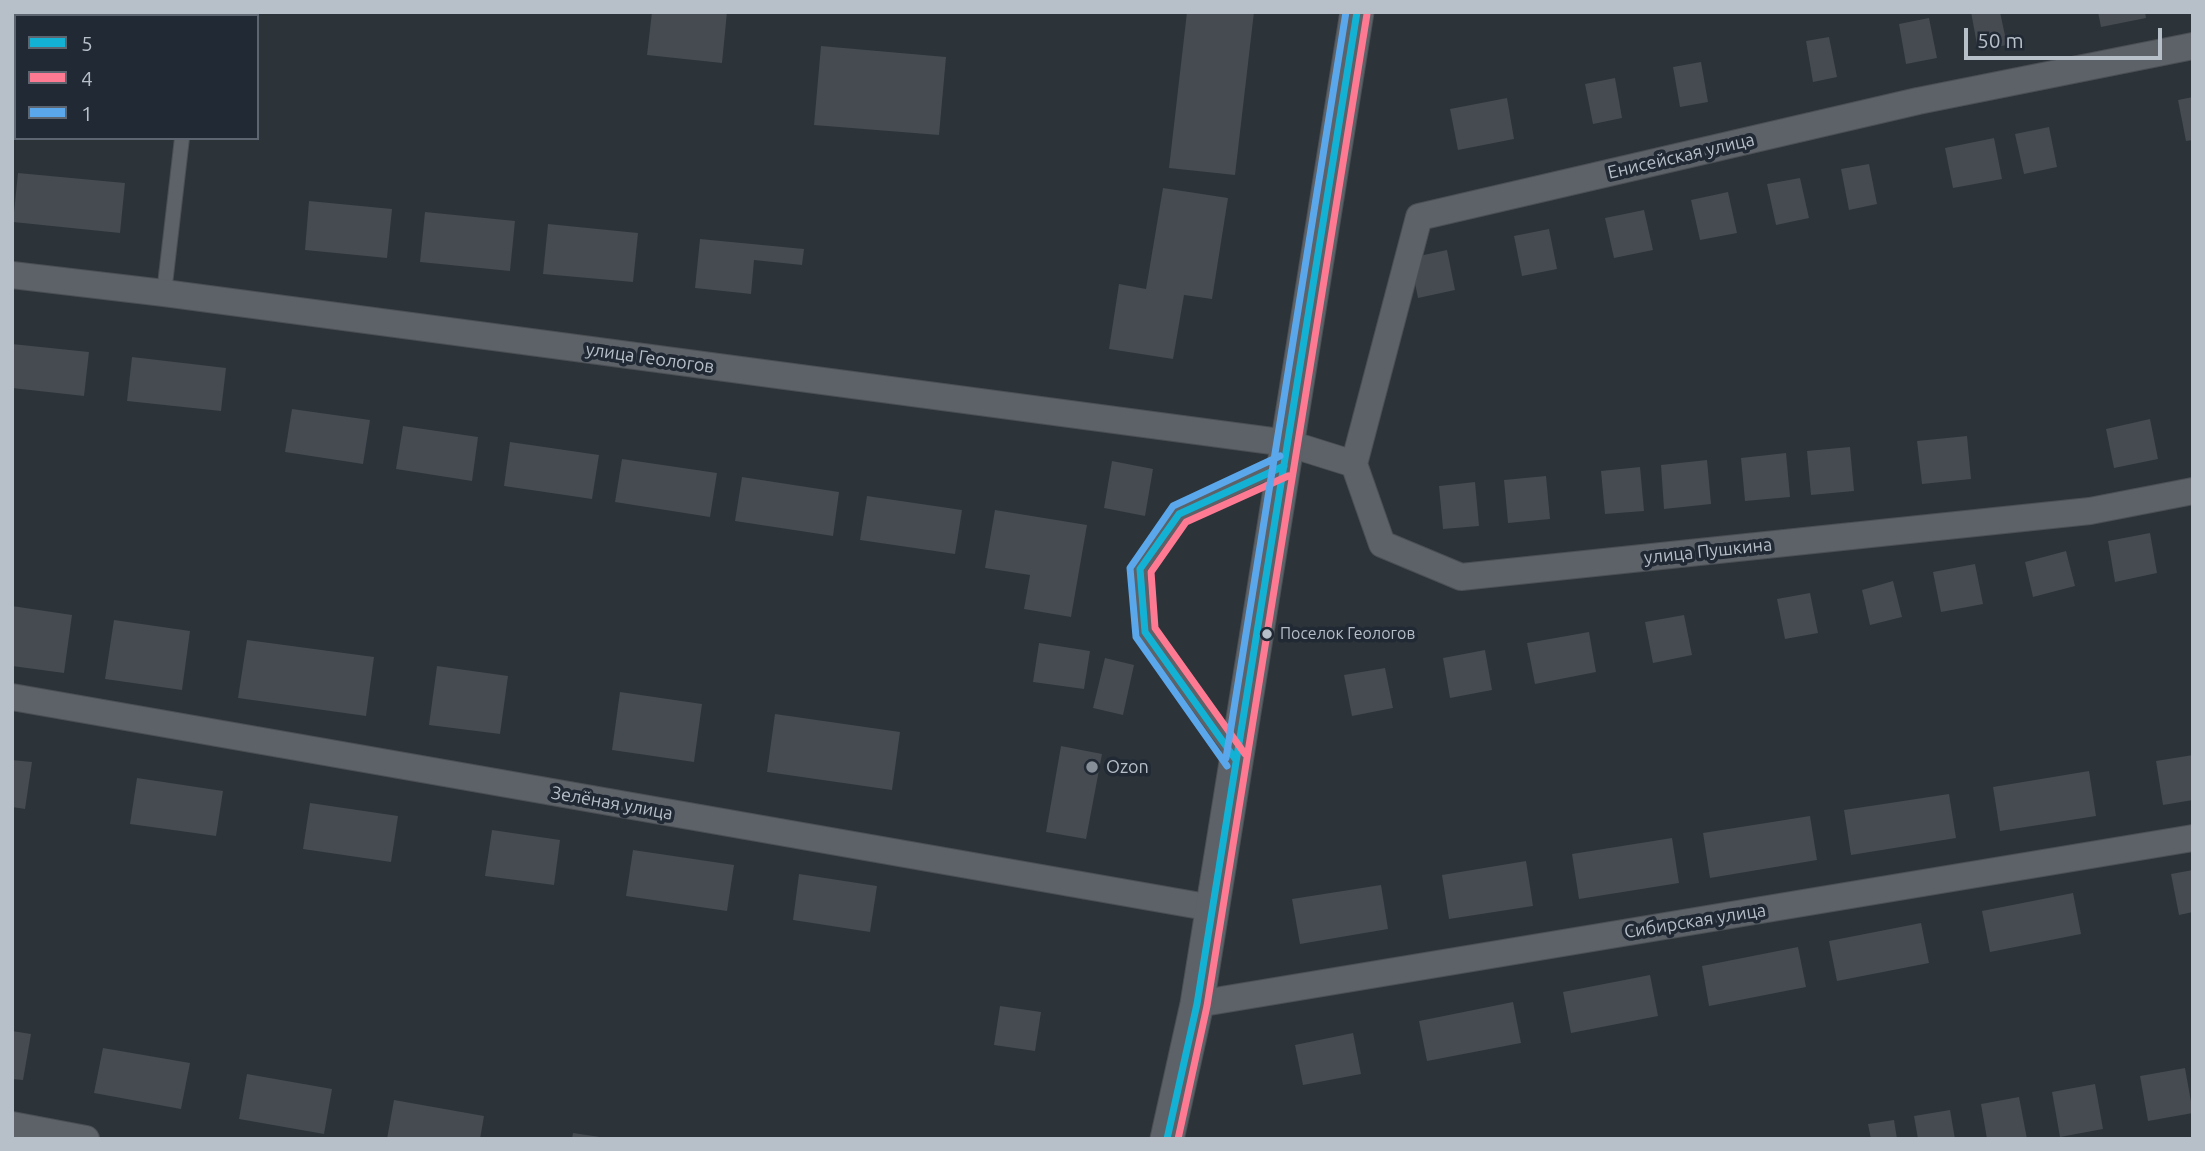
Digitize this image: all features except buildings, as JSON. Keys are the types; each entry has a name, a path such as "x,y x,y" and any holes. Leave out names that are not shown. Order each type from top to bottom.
{"street":[{"path":"1167,1139 1197,1004 1357,12"},
{"name":"Енисейская улица","path":"1354,464 1419,217 1917,101 2193,46"},
{"name":"улица Геологов","path":"12,275 164,293 1285,455"},
{"path":"1285,455 1354,464"},
{"name":"улица Пушкина","path":"1354,464 1382,544 1461,577 2090,511 2193,491"},
{"name":"Зелёная улица","path":"12,697 1212,908"},
{"name":"Сибирская улица","path":"1197,1004 2193,838"},
{"path":"12,1125 86,1139"}],"lane":[{"path":"164,293 182,140"},
{"path":"1236,760 1144,632 1140,569 1180,514 1285,455"}],"transit line":[{"name":"1","path":"1226,758 1346,12"},
{"name":"5","path":"1167,1139 1197,1004 1357,12"},
{"name":"4","path":"1178,1139 1207,1006 1367,14"},
{"name":"1","path":"1227,766 1136,637 1130,568 1173,506 1280,456"},
{"name":"5","path":"1236,760 1145,632 1140,569 1179,514 1284,466"},
{"name":"4","path":"1245,754 1155,628 1151,572 1186,522 1288,476"}],"place":[{"name":"Поселок Геологов","path":"1267,634"},
{"name":"Ozon","path":"1092,767"}]}
